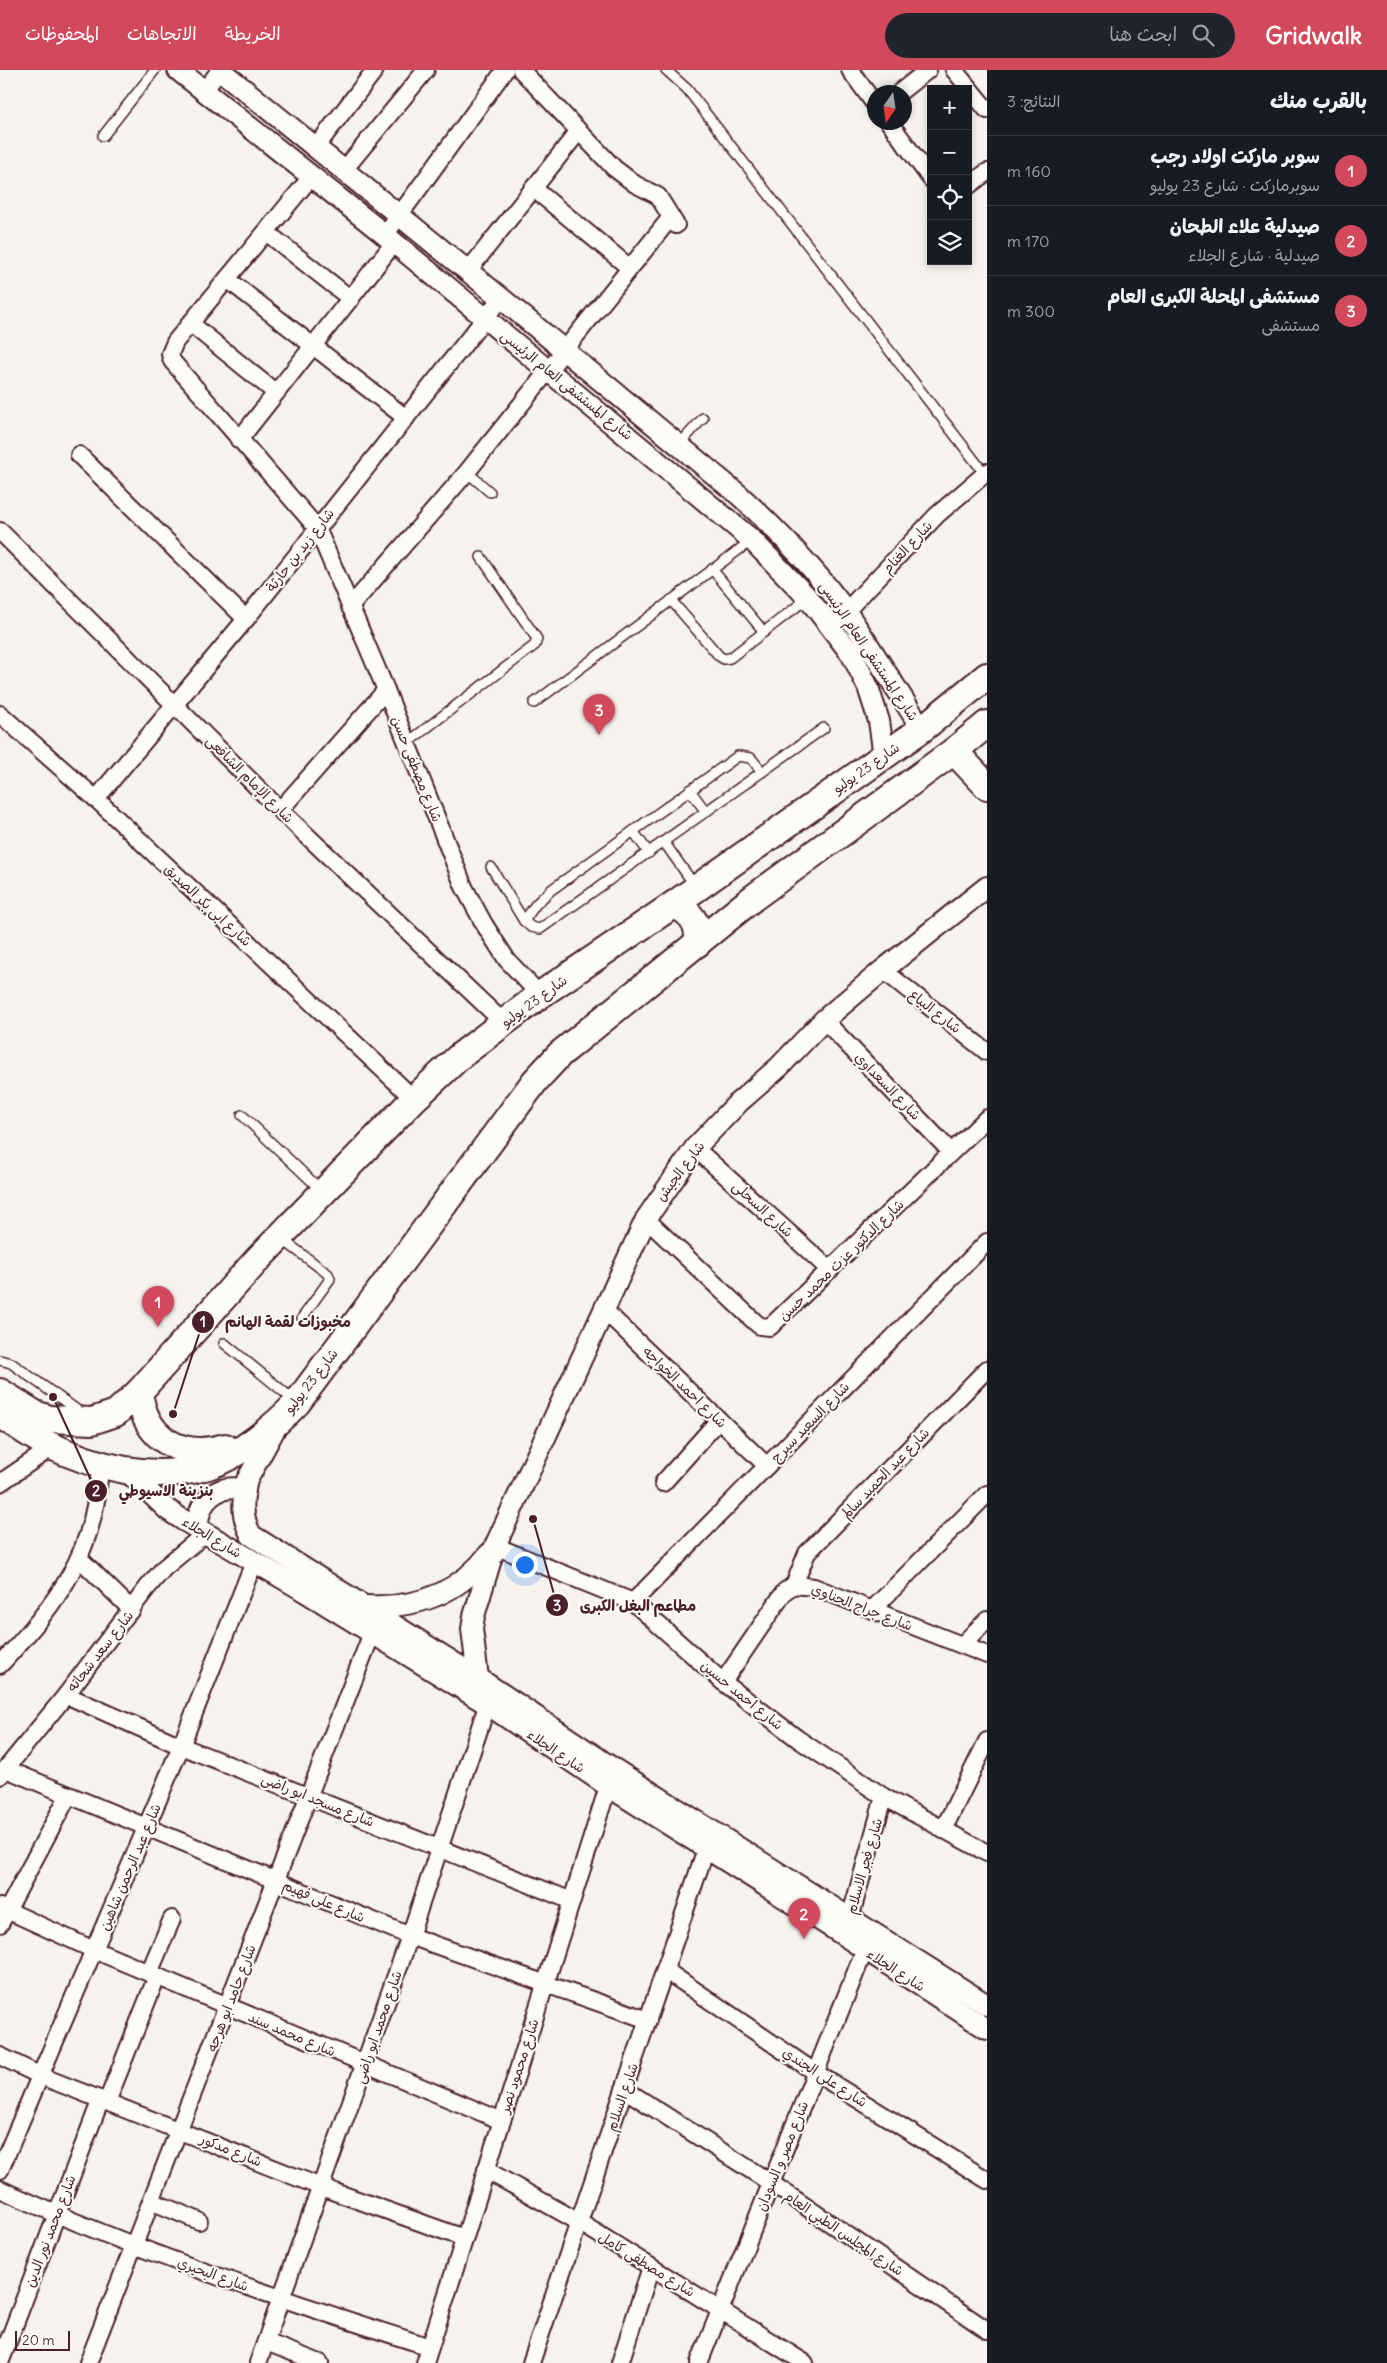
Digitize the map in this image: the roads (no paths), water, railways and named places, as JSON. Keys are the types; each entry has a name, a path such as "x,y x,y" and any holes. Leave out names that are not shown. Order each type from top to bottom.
{"main road":[{"name":"شارع 23 يوليو","path":"139,1392 279,1237 414,1099 460,1056 540,995 673,905 884,756 987,676"},
{"name":"شارع 23 يوليو","path":"255,1439 279,1422 297,1402 547,1067 571,1043 753,898 954,751 987,724"},
{"path":"954,751 987,786"},
{"path":"726,866 725,875 731,890 737,895 753,898"},
{"path":"673,905 688,912 694,919 699,935 698,943"},
{"path":"0,1392 35,1414 50,1420 92,1421 116,1413 139,1392"},
{"path":"139,1392 141,1407 152,1427 169,1443 183,1449 198,1452 214,1450 255,1439"},
{"name":"شارع الجلاء","path":"0,1415 54,1446 100,1464 127,1471 170,1472 207,1467 226,1458 255,1439"}],"street":[{"name":"شارع المستشفى العام الرئيسى","path":"178,70 390,239 752,540 808,598 832,626 852,655 868,687 879,721 884,756"},
{"name":"شارع المستشفى العام الرئيسى","path":"220,70 501,298 768,522 802,558 846,613 922,728"},
{"path":"204,91 220,70"},
{"path":"316,147 375,70"},
{"path":"344,170 426,70"},
{"path":"239,440 351,299 390,239 400,216 505,70"},
{"path":"350,607 468,472 630,268 674,222 658,196 635,184 614,168 521,70"},
{"path":"850,70 867,93"},
{"path":"909,85 928,70"},
{"path":"954,70 987,110"},
{"path":"895,130 928,175"},
{"path":"468,271 578,132"},
{"path":"972,183 987,172"},
{"name":"شارع مصطفى حسن","path":"311,177 190,323 172,347 172,361 316,528 386,690 464,887 484,924 507,960 540,995"},
{"path":"533,188 630,268"},
{"path":"266,232 351,299"},
{"path":"226,279 406,418"},
{"name":"شارع زيد بن حارثة","path":"96,799 246,619 316,528 501,298"},
{"path":"190,323 276,394"},
{"path":"654,457 673,442"},
{"path":"79,455 246,619"},
{"name":"شارع الغنام","path":"832,626 937,515 986,473"},
{"name":"شارع الإمام الشافعى","path":"0,531 280,810 504,1022"},
{"path":"280,810 386,690"},
{"name":"شارع ابى بكر الصديق","path":"0,714 96,799 414,1099"},
{"name":"شارع الجيش","path":"486,1690 472,1629 474,1616 495,1546 603,1308 646,1219 696,1148 739,1102 779,1067 824,1020 987,887"},
{"name":"شارع البياع","path":"883,970 987,1052"},
{"name":"شارع السعداوي","path":"824,1020 952,1152"},
{"name":"شارع الدكتور عزت محمد حسن","path":"646,1219 760,1326 774,1325 987,1118"},
{"name":"شارع السحلى","path":"696,1148 830,1270"},
{"name":"شارع السعيد سيرج","path":"633,1602 987,1242"},
{"name":"شارع احمد الخواجه","path":"603,1308 767,1466"},
{"name":"شارع عبد الحميد سالم","path":"794,1585 807,1553 987,1369"},
{"path":"663,1483 719,1420"},
{"name":"شارع الجلاء","path":"279,1422 247,1480 243,1516 251,1535 363,1606 611,1778 847,1927 987,2005"},
{"path":"0,1483 54,1446"},
{"path":"0,1665 42,1618 70,1578 80,1558 95,1512 100,1464"},
{"name":"شارع الجلاء","path":"127,1471 168,1510 202,1531 372,1633 486,1690"},
{"path":"202,1531 201,1507 210,1496 230,1488 245,1490"},
{"path":"872,1610 987,1494"},
{"name":"شارع سعد شحاته","path":"3,1772 66,1695 164,1568 202,1531"},
{"name":"شارع الجيش","path":"363,1606 388,1607 414,1604 438,1596 460,1583 473,1572 495,1546"},
{"name":"شارع احمد حسين","path":"495,1546 633,1602 723,1682 798,1739 884,1797 987,1852"},
{"path":"80,1558 132,1610"},
{"name":"شارع عبد الرحمن شاهين","path":"0,2170 181,1746 254,1562"},
{"name":"شارع جراج الحناوي","path":"723,1682 785,1591 794,1585 814,1587 987,1655"},
{"path":"962,1645 987,1620"},
{"name":"شارع حامد ابو هرجه","path":"88,2363 372,1633"},
{"name":"شارع محمد ابو راضى","path":"258,2363 365,2065 440,1848 486,1690"},
{"name":"شارع مسجد ابو راضى","path":"66,1695 181,1746 572,1901"},
{"path":"943,1830 987,1741"},
{"name":"شارع على فهيم","path":"3,1772 147,1827 410,1936 648,2020"},
{"name":"شارع محمود نصر","path":"425,2363 611,1778"},
{"path":"2,1914 68,1796"},
{"name":"شارع فجر الاسلام","path":"847,1927 884,1797"},
{"name":"شارع السلام","path":"531,2363 710,1840"},
{"name":"شارع محمد سند","path":"2,1914 94,1950 502,2121"},
{"name":"شارع محمد نور الدين","path":"0,2363 153,1975 172,1919"},
{"name":"شارع الجلاء","path":"847,1927 865,1949 987,2029"},
{"name":"شارع مصر و السودان","path":"699,2363 865,1949"},
{"name":"شارع على الجندي","path":"665,1970 816,2072 987,2180"},
{"name":"شارع مدكور","path":"0,2056 40,2076 179,2129 321,2187 464,2238"},
{"name":"شارع المجلس الطبي العام","path":"624,2089 771,2183 987,2330"},
{"name":"شارع مصطفى كامل","path":"486,2170 580,2222 721,2308 805,2363"},
{"name":"شارع البحيري","path":"0,2189 57,2215 134,2245 282,2299 430,2347"},
{"path":"151,2201 199,2221"},
{"path":"620,2363 651,2267"},
{"path":"266,2342 320,2363"}],"lane":[{"path":"103,136 155,70"},
{"path":"666,70 686,89 986,473"},
{"path":"673,442 703,418"},
{"path":"468,472 490,492"},
{"path":"534,702 752,540"},
{"path":"407,743 535,645 538,639 481,557"},
{"path":"712,569 764,632"},
{"path":"672,600 719,656 724,659 730,658 808,598"},
{"path":"492,867 524,920 530,927 540,929 549,925 824,728"},
{"path":"524,920 551,890 738,756 752,758 762,772"},
{"path":"690,790 706,812"},
{"path":"633,831 649,853"},
{"path":"664,842 697,888"},
{"path":"242,1115 323,1192"},
{"path":"279,1237 328,1274 330,1279 302,1318"},
{"path":"224,1343 297,1402"},
{"path":"0,1360 12,1362 92,1421"}],"place":[{"name":"مستشفى المحلة الكبرى العام","path":"599,735"},
{"name":"سوبر ماركت اولاد رجب","path":"158,1327"},
{"name":"بنزينة الاسيوطي","path":"53,1397"},
{"name":"مخبوزات لقمة الهانم","path":"173,1414"},
{"name":"مطاعم البغل الكبرى","path":"533,1519"},
{"name":"صيدلية علاء الطحان","path":"804,1939"}]}
